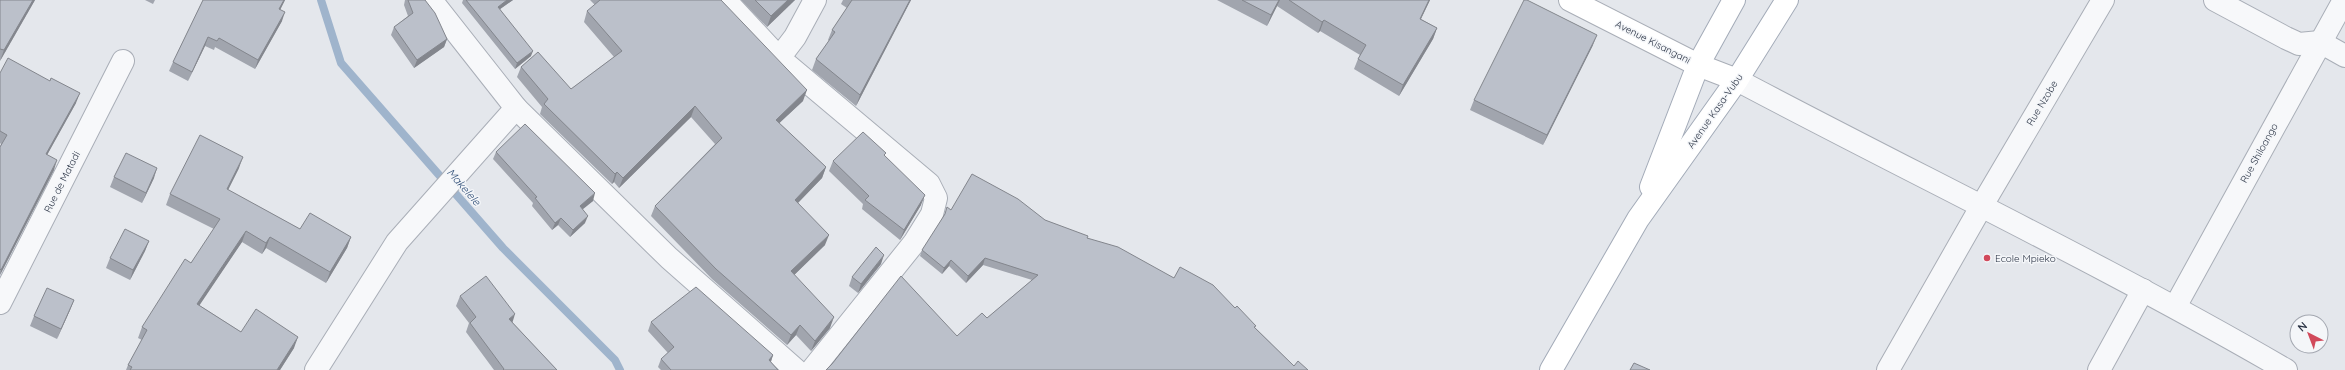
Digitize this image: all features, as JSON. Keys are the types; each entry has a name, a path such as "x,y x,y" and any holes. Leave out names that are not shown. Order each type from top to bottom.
{"main road":[{"name":"Avenue Kisangani","path":"1570,0 1698,65 1737,80"},
{"name":"Avenue Kasa-Vubu","path":"1638,219 1698,65 1734,0"},
{"name":"Avenue Kasa-Vubu","path":"1551,370 1638,219 1737,80 1787,0"}],"street":[{"path":"431,0 516,108 669,258 796,370"},
{"path":"725,0 779,58 929,184 936,198 932,214 914,243 812,370"},
{"path":"779,58 795,37 815,0"},
{"name":"Rue Nzobe","path":"1888,370 1980,207 2103,0"},
{"path":"2215,0 2299,44 2320,42 2345,56"},
{"name":"Rue Shiloango","path":"2175,307 2344,0"},
{"name":"Rue de Matadi","path":"0,304 123,61"},
{"path":"1737,80 2143,290 2286,370"},
{"path":"316,370 397,242 516,108"},
{"path":"2099,370 2143,290"}],"building":[{"path":"0,0 33,0 4,50 0,49"},
{"path":"203,0 284,0 279,9 285,12 258,60 219,38 217,41 208,37 192,72 173,62"},
{"path":"408,0 425,0 435,13 447,39 417,60 394,27 413,13"},
{"path":"466,0 507,0 498,7 533,51 517,63"},
{"path":"600,0 721,0 807,90 776,120 826,167 795,200 829,235 791,271 834,317 815,341 800,325 791,335 716,269 655,206 722,138 695,106 623,178 617,172 615,174 544,104 548,99 521,67 538,52 571,89 622,51 587,11"},
{"path":"755,0 788,0 771,16"},
{"path":"852,0 910,0 860,95 816,59 835,32 832,30"},
{"path":"1242,0 1279,0 1271,15"},
{"path":"1289,0 1429,0 1420,19 1437,28 1403,85 1358,59 1366,45 1324,20 1322,22"},
{"path":"1524,0 1527,0 1597,35 1547,135 1474,100"},
{"path":"8,58 50,81 51,78 80,93 46,154 57,160 1,270 0,147 7,135 0,131 0,73"},
{"path":"525,124 595,193 580,206 588,216 573,230 561,218 555,223 535,198 537,197 496,152"},
{"path":"863,132 886,153 884,155 925,195 904,230 865,200 869,196 833,161"},
{"path":"200,135 243,157 227,189 300,229 310,213 351,237 330,272 270,237 266,243 246,231 197,304 241,332 256,309 298,337 277,370 130,370 132,367 128,365 147,330 142,327 185,259 191,263 220,219 170,194"},
{"path":"126,153 157,168 146,193 114,177"},
{"path":"972,174 1018,199 1045,220 1088,236 1087,238 1118,247 1174,278 1180,267 1213,285 1235,308 1237,306 1256,326 1254,327 1294,366 1298,361 1308,370 826,370 901,276 957,336 982,313 987,318 1038,275 985,258 968,276 951,260 944,268 922,250 945,214 947,207 951,210"},
{"path":"125,229 149,241 133,270 110,258"},
{"path":"876,247 884,255 861,284 852,277"},
{"path":"486,276 515,314 509,319 557,370 503,370 504,369 470,323 476,317 460,296"},
{"path":"696,287 773,355 769,360 778,370 671,370 661,359 674,347 651,322"},
{"path":"47,288 74,300 61,329 34,316"},
{"path":"1634,363 1650,370 1630,370"}],"waterway":[{"name":"Makelele","path":"321,0 341,63 503,248 615,360 620,370"}],"place":[{"name":"Ecole Mpieko","path":"1987,258"}]}
